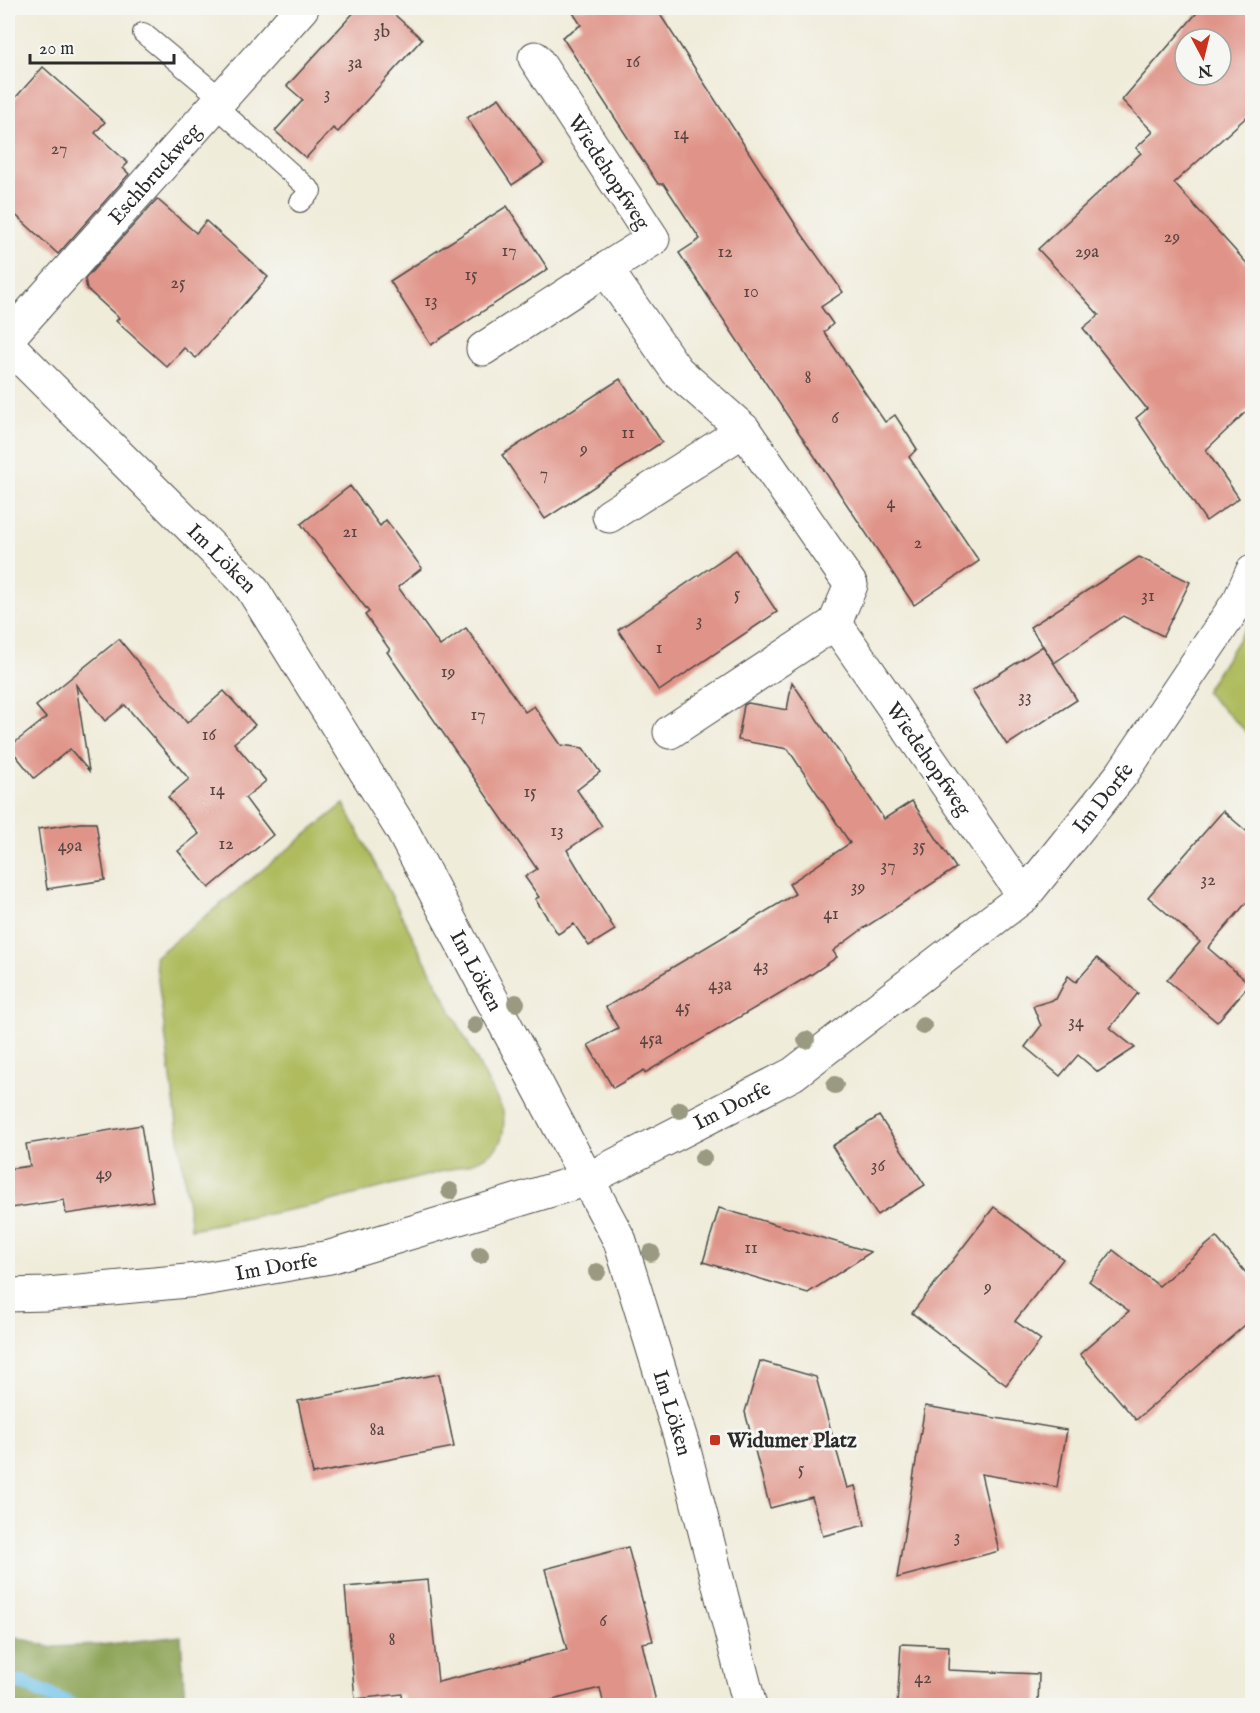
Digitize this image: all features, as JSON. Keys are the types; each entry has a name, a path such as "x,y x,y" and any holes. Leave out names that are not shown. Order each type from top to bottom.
{"street":[{"name":"Eschbruckweg","path":"9,347 302,8"},
{"name":"Wiedehopfweg","path":"483,349 653,239 535,58"},
{"path":"606,269 676,371 744,430 851,585 835,623 670,732"},
{"name":"Im Löken","path":"9,347 251,587 402,830 620,1241 644,1311 683,1446 750,1706"},
{"path":"609,516 744,430"},
{"name":"Im Dorfe","path":"8,1294 47,1294 198,1280 330,1257 588,1179 794,1074 1024,896 1122,774 1240,599 1252,572"},
{"name":"Wiedehopfweg","path":"835,623 1024,896"}],"lane":[{"path":"143,33 310,191 300,202"}],"green space":[{"path":"1252,618 1252,737 1205,692"},
{"path":"344,804 503,1111 504,1123 501,1140 497,1147 485,1157 466,1165 320,1204 191,1229 155,957"},
{"path":"8,1635 52,1647 100,1645 181,1636 185,1705 8,1705"}],"building":[{"path":"358,8 387,8 422,39 338,132 333,128 306,158 275,131 303,100 287,86"},
{"path":"570,8 656,8 799,230 843,292 821,307 833,324 824,332 885,422 895,415 917,449 909,457 979,561 914,605 679,253 700,239 664,184 658,184 562,37 581,25"},
{"path":"1201,8 1252,8 1252,112 1174,183 1252,269 1252,406 1206,450 1239,498 1206,521 1136,418 1147,409 1083,328 1099,315 1038,249 1141,153 1136,148 1153,132 1122,100 1173,41 1173,87 1233,87 1233,27 1185,27"},
{"path":"43,67 105,122 95,133 128,163 123,168 129,174 58,254 8,208 8,106"},
{"path":"499,98 544,164 512,185 467,118"},
{"path":"157,199 196,233 206,221 268,277 196,358 184,348 167,367 116,321 119,318 87,289 85,279"},
{"path":"507,206 548,269 431,345 390,281"},
{"path":"620,379 662,442 545,519 502,455"},
{"path":"350,486 380,526 386,520 422,568 398,587 440,646 466,628 525,712 534,706 561,745 583,748 600,772 577,790 602,826 567,850 615,930 589,946 574,924 558,934 535,899 539,897 525,877 537,869 387,652 390,650 365,615 369,612 301,524"},
{"path":"736,550 777,612 659,691 618,630"},
{"path":"1139,557 1190,582 1163,636 1123,616 1054,663 1030,627"},
{"path":"119,639 187,723 224,691 255,725 234,743 266,781 245,798 273,835 209,888 178,851 199,834 168,797 189,779 125,705 105,721 76,685 89,771 70,749 34,778 9,747 46,718 36,706"},
{"path":"1043,646 1077,700 1007,745 972,691"},
{"path":"792,682 884,819 912,801 956,868 864,928 833,951 837,957 812,974 645,1073 644,1070 613,1088 588,1045 618,1028 606,1007 795,894 789,884 850,843 788,749 738,740 744,705 748,703 787,710"},
{"path":"1223,811 1252,836 1252,896 1208,948 1250,984 1217,1022 1167,980 1200,942 1148,897"},
{"path":"96,823 105,880 47,889 38,829"},
{"path":"1097,958 1138,993 1110,1028 1135,1048 1098,1072 1078,1055 1060,1076 1025,1047 1041,1026 1033,1006 1056,999 1068,976 1076,982"},
{"path":"879,1116 925,1185 877,1215 832,1146"},
{"path":"141,1125 153,1201 66,1214 64,1200 11,1208 8,1169 30,1166 26,1144"},
{"path":"994,1207 1063,1259 1015,1321 1041,1340 1006,1385 912,1313"},
{"path":"719,1208 871,1252 808,1293 703,1262"},
{"path":"1216,1237 1252,1280 1252,1319 1136,1420 1080,1354 1129,1311 1089,1281 1113,1250 1159,1286"},
{"path":"760,1361 816,1377 847,1488 855,1486 865,1525 823,1536 812,1497 770,1508 745,1412"},
{"path":"439,1374 454,1447 313,1474 298,1401"},
{"path":"925,1406 1067,1430 1057,1487 981,1474 999,1551 897,1578"},
{"path":"628,1547 653,1641 642,1643 657,1706 604,1706 600,1688 529,1706 403,1706 402,1694 355,1699 345,1587 428,1580 438,1682 567,1650 545,1569"},
{"path":"901,1644 949,1646 948,1670 1039,1674 1038,1706 897,1706"}],"waterway":[{"path":"8,1684 21,1682 73,1706"}],"place":[{"name":"Widumer Platz","path":"715,1440"}]}
